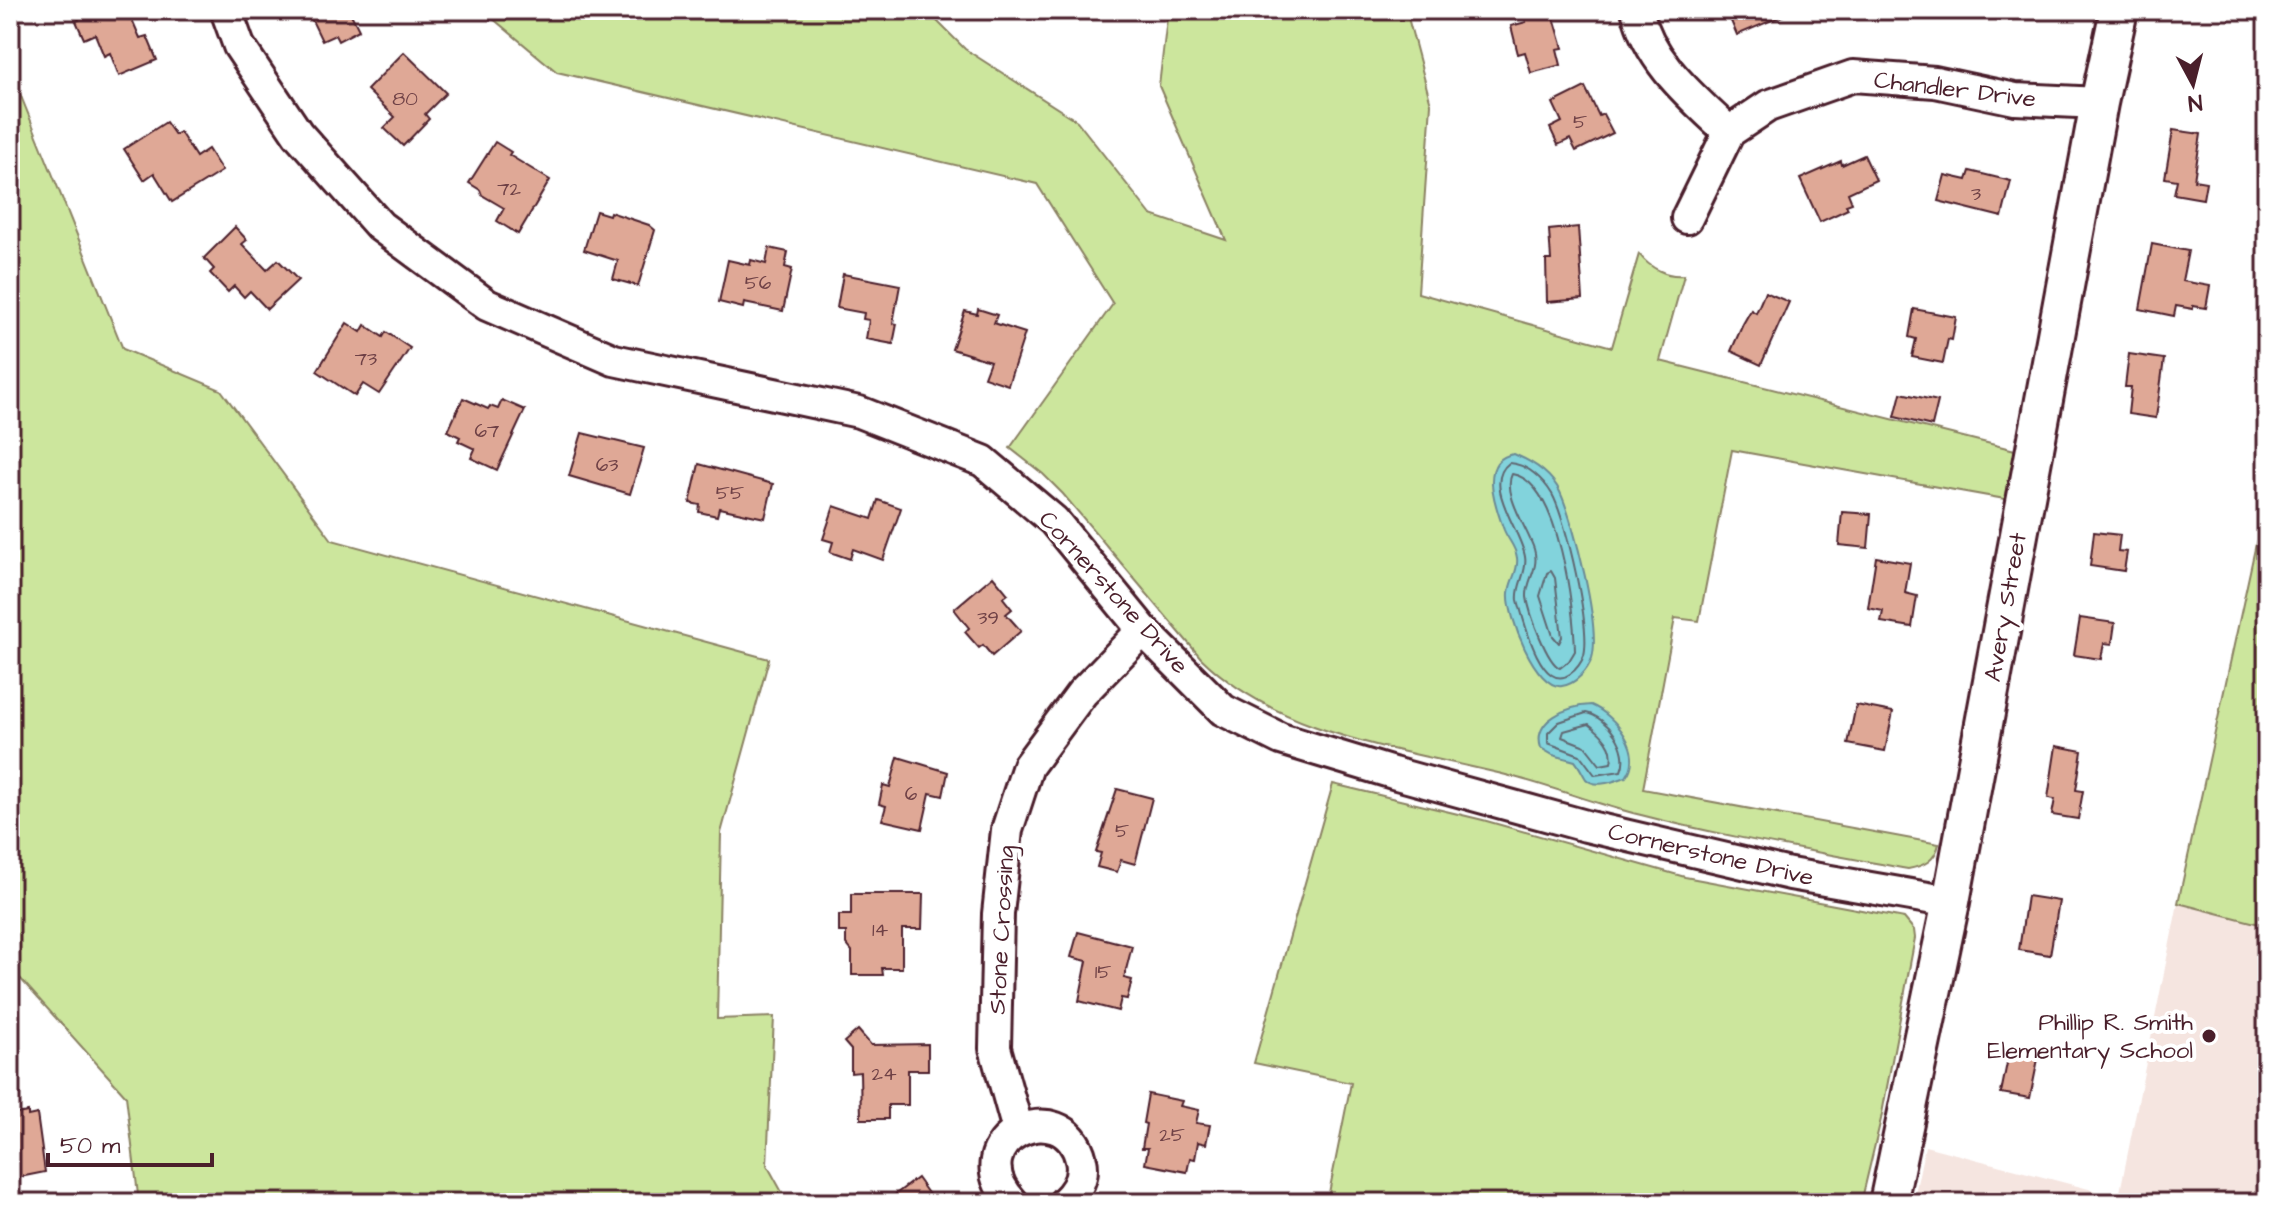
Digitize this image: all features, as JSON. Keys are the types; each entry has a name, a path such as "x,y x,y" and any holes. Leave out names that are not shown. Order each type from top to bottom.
{"main road":[{"name":"Avery Street","path":"1888,1203 1951,902 2099,103 2119,10"}],"street":[{"name":"Cornerstone Drive","path":"226,10 239,46 298,134 318,157 380,226 487,305 614,360 859,412 983,461 1054,521 1143,630 1223,710 1281,739 1586,826 1790,874 1951,902"},
{"path":"1637,10 1641,28 1659,61 1729,132 1687,218"},
{"name":"Chandler Drive","path":"1729,132 1768,106 1853,76 1935,82 2015,99 2099,103"},
{"name":"Stone Crossing","path":"1018,1130 995,1048 998,914 1007,830 1028,766 1082,693 1143,630"},
{"path":"1013,1203 999,1185 995,1171 998,1153 1006,1139 1018,1130 1040,1125 1055,1128 1068,1136 1078,1149 1082,1164 1080,1180 1074,1194 1064,1203"}],"shaded area":[{"name":"Phillip R. Smith Elementary School","path":"2178,903 2267,926 2267,1203 1913,1203 1925,1146 2119,1197"}],"green space":[{"path":"486,10 926,10 965,49 1077,121 1151,215 1226,240 1159,86 1168,10 1406,10 1431,104 1418,293 1612,347 1639,254 1659,270 1671,275 1684,275 1660,361 2015,450 2005,499 1732,450 1699,621 1675,618 1643,789 1939,844 1935,855 1924,864 1908,869 1707,831 1625,811 1514,777 1348,737 1270,707 1234,685 1201,658 1063,494 1010,448 1113,304 1037,184 557,72"},
{"path":"10,69 123,349 221,390 332,540 769,659 721,833 717,1019 774,1017 767,1165 788,1203 139,1203 126,1096 10,967"},
{"path":"2267,493 2267,926 2178,903"},
{"path":"1333,784 1483,820 1685,877 1904,918 1914,930 1915,938 1881,1119 1861,1203 1327,1203 1351,1083 1254,1063"}],"water":[{"path":"1514,454 1541,469 1556,485 1566,507 1585,575 1593,624 1592,658 1581,676 1562,686 1552,684 1533,664 1518,633 1510,603 1509,593 1517,558 1494,498 1492,474 1503,458"},
{"path":"1591,705 1609,717 1625,735 1632,757 1626,777 1605,783 1590,782 1575,761 1541,748 1540,738 1547,722 1572,708"}],"building":[{"path":"75,10 128,10 140,38 147,36 157,60 119,76 110,53 104,56 95,34 84,39"},
{"path":"307,10 349,10 359,30 338,41 335,35 322,41"},
{"path":"1523,10 1549,10 1553,14 1563,48 1557,49 1561,65 1531,73 1525,52 1518,54 1511,26 1526,22"},
{"path":"1738,10 1796,10 1737,35 1728,14"},
{"path":"404,52 446,93 425,114 429,119 403,146 384,128 395,117 367,90"},
{"path":"1585,87 1599,116 1603,114 1613,133 1576,151 1570,139 1558,145 1550,128 1562,122 1553,103"},
{"path":"166,122 175,135 180,132 196,157 208,149 222,171 172,202 154,173 144,180 124,149"},
{"path":"2173,130 2201,134 2194,180 2206,182 2203,199 2174,194 2177,180 2165,178"},
{"path":"495,142 511,152 509,155 550,180 518,234 497,221 504,208 469,183"},
{"path":"1864,155 1876,180 1848,193 1852,203 1846,205 1848,209 1820,222 1800,179 1841,161 1842,165"},
{"path":"1970,171 2011,181 2002,217 1938,201 1945,175 1967,180"},
{"path":"596,211 609,215 610,212 649,225 655,230 638,286 613,279 618,261 584,250"},
{"path":"235,227 247,240 242,244 267,270 278,260 298,280 267,309 250,291 244,297 234,286 228,292 210,273 214,269 204,258"},
{"path":"1578,227 1583,299 1547,302 1546,260 1551,260 1549,230"},
{"path":"2152,244 2188,251 2182,281 2210,286 2206,308 2176,306 2174,316 2140,309"},
{"path":"769,248 788,252 785,267 792,269 783,311 744,303 743,308 719,302 728,260 750,265 751,260 766,264"},
{"path":"843,274 900,285 893,323 897,324 893,344 866,339 869,320 863,319 864,313 837,308"},
{"path":"1765,292 1789,302 1761,365 1731,351 1751,310 1756,313"},
{"path":"978,309 997,315 994,323 1025,333 1008,385 984,377 990,361 952,349 965,311 977,314"},
{"path":"1914,309 1956,317 1952,340 1948,339 1943,363 1912,357 1916,339 1909,337"},
{"path":"347,323 361,332 365,325 383,337 386,332 410,348 379,394 363,384 355,396 317,371"},
{"path":"2129,354 2164,359 2156,418 2128,414 2131,387 2125,387"},
{"path":"1901,393 1938,401 1932,426 1895,417"},
{"path":"463,398 488,409 490,406 498,409 502,400 525,410 497,470 471,458 475,449 458,441 460,437 448,431"},
{"path":"582,433 644,448 630,494 569,476"},
{"path":"699,464 773,484 765,518 719,508 717,516 699,512 700,505 690,503"},
{"path":"878,500 901,508 883,560 853,549 850,559 830,552 833,542 823,539 834,506 872,519"},
{"path":"1842,512 1871,514 1868,548 1839,545"},
{"path":"2094,532 2120,535 2118,551 2127,552 2124,571 2090,566"},
{"path":"1876,557 1910,563 1905,593 1917,596 1912,627 1881,622 1883,611 1868,608"},
{"path":"993,576 1008,594 1003,598 1012,609 1006,614 1021,631 992,656 983,645 979,648 965,632 969,628 954,609"},
{"path":"2080,618 2115,623 2112,644 2104,643 2101,659 2074,655"},
{"path":"1856,705 1893,712 1885,751 1848,744"},
{"path":"2056,746 2082,751 2076,790 2083,791 2078,819 2052,815 2055,799 2048,798"},
{"path":"898,757 948,772 943,796 930,793 922,829 882,820 886,806 879,804 883,785 890,787"},
{"path":"1117,789 1152,798 1135,864 1121,860 1117,872 1097,867 1101,853 1096,852"},
{"path":"851,894 923,894 922,929 902,929 902,968 882,968 883,975 852,975 852,951 846,944 846,932 839,932 839,915 851,915"},
{"path":"2027,896 2059,901 2050,955 2019,950"},
{"path":"1078,932 1132,946 1124,978 1132,980 1127,999 1121,998 1118,1011 1079,1001 1087,961 1071,957"},
{"path":"858,1030 871,1045 928,1044 928,1070 908,1070 908,1105 888,1105 888,1119 861,1119 860,1072 851,1073 851,1050 844,1042"},
{"path":"2010,1048 2039,1054 2030,1098 2001,1093"},
{"path":"1148,1094 1182,1101 1180,1106 1199,1110 1196,1123 1210,1125 1206,1144 1198,1142 1195,1159 1190,1158 1187,1172 1145,1164 1148,1148 1142,1148 1146,1124 1143,1123"},
{"path":"28,1112 28,1116 37,1114 45,1172 10,1179 10,1115"},
{"path":"917,1178 935,1203 884,1203"}],"place":[{"name":"Phillip R. Smith Elementary School","path":"2209,1036"}]}
